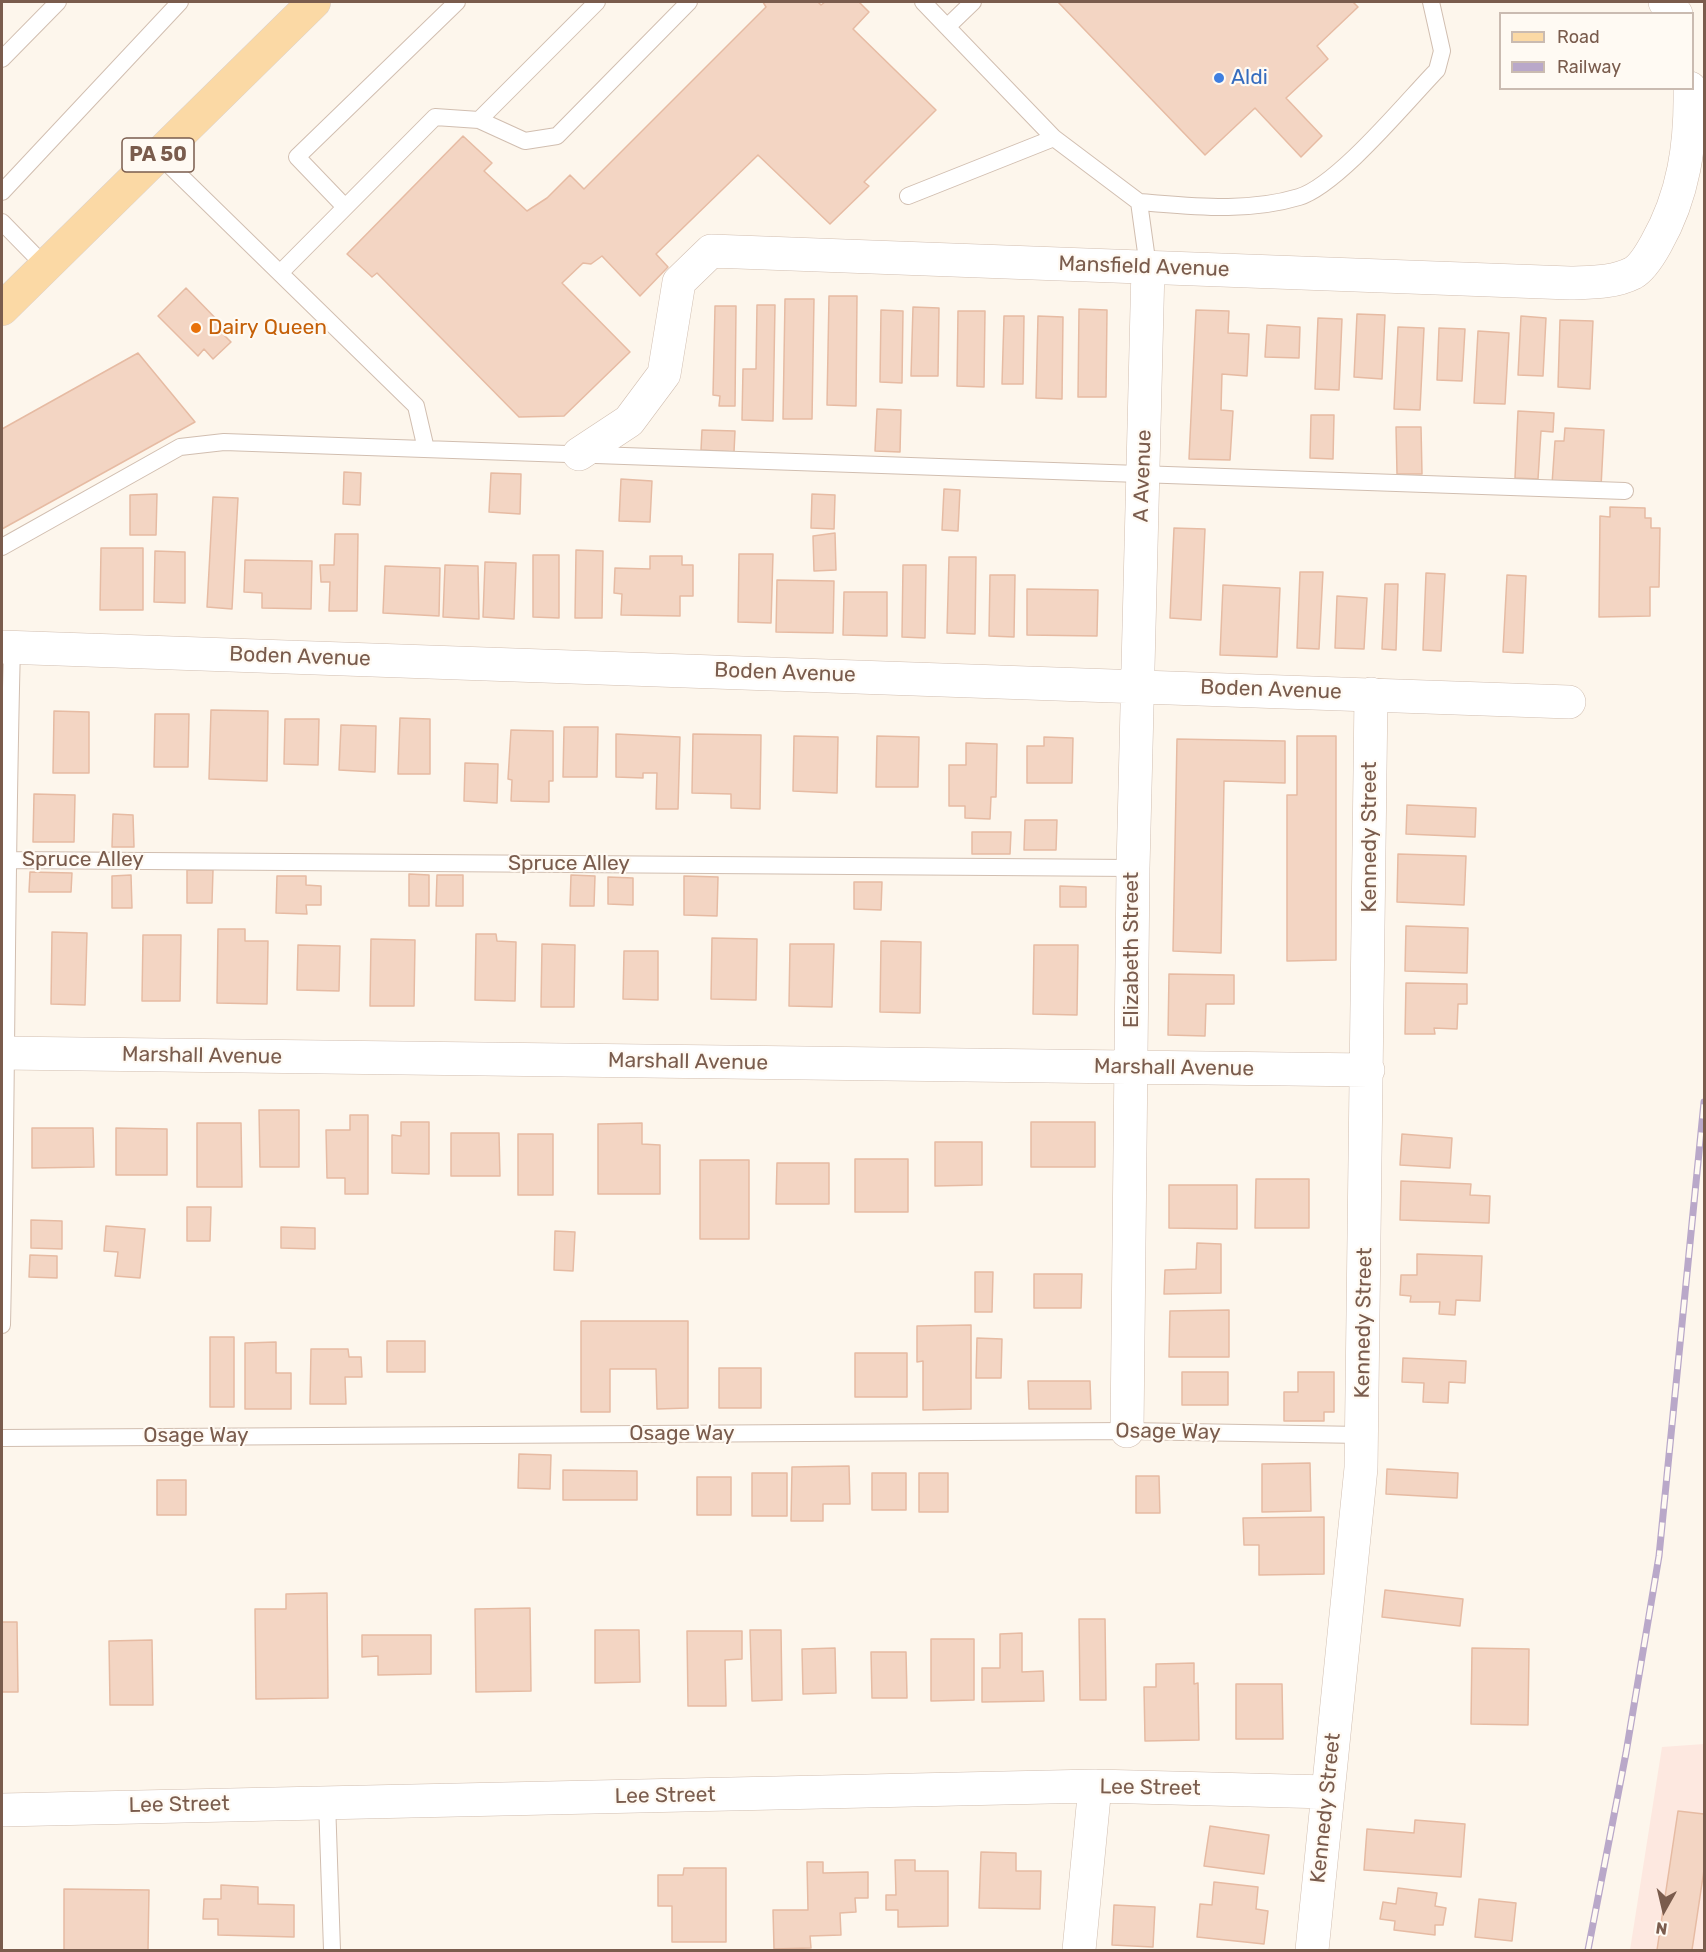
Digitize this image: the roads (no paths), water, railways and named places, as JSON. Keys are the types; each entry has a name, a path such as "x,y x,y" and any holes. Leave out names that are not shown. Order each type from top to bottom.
{"main road":[{"name":"PA 50","path":"2,309 158,154 300,6"}],"street":[{"name":"Mansfield Avenue","path":"579,454 629,421 664,375 679,282 711,251 1558,282 1611,282 1636,272 1652,252 1669,219 1679,193 1688,157 1690,90"},
{"name":"A Avenue","path":"1136,685 1148,267"},
{"name":"Boden Avenue","path":"7,647 1569,702"},
{"name":"Elizabeth Street","path":"1126,1431 1136,685"},
{"name":"Kennedy Street","path":"1312,1950 1362,1435 1371,694"},
{"name":"Marshall Avenue","path":"5,1053 1368,1070"},
{"name":"Lee Street","path":"2,1810 327,1801 1095,1786 1328,1792"},
{"path":"1079,1950 1095,1786"}],"lane":[{"path":"2,59 58,2"},
{"path":"2,192 180,2"},
{"path":"345,207 297,157 457,2"},
{"path":"479,120 597,2"},
{"path":"280,273 435,117 479,120 525,141 557,136 689,2"},
{"path":"923,2 1054,138 1139,202 1229,209 1300,197 1336,175 1437,70 1442,51 1431,2"},
{"path":"947,27 974,2"},
{"path":"908,196 1054,138"},
{"path":"158,154 416,406 426,449"},
{"path":"1139,202 1148,267"},
{"path":"2,222 45,266"},
{"path":"2,547 180,447 224,442 1625,491"},
{"path":"2,1325 7,647"},
{"name":"Spruce Alley","path":"6,860 1132,868"},
{"name":"Osage Way","path":"2,1438 1126,1431 1362,1435"},
{"path":"327,1801 332,1950"}],"railway":[{"path":"1588,1950 1626,1753 1659,1556 1704,1102"}],"place":[{"name":"Aldi","path":"1219,78"},
{"name":"Dairy Queen","path":"196,328"}]}
